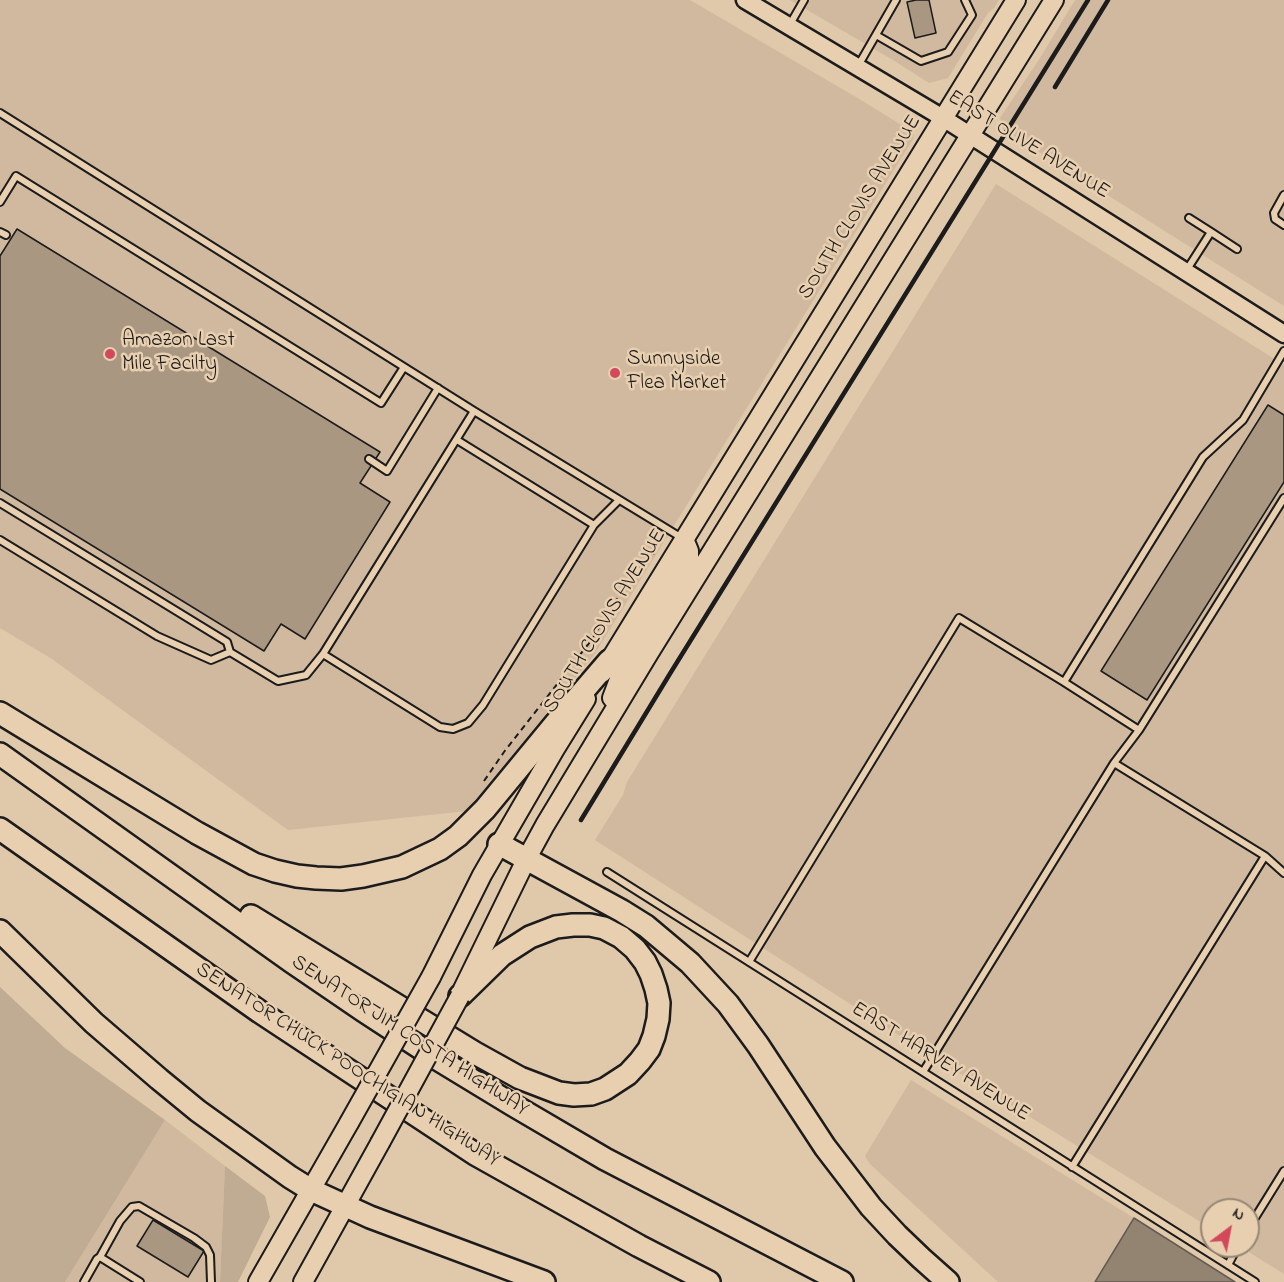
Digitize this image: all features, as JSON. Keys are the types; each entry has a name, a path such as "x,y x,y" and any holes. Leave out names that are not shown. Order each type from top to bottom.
{"highway":[{"path":"0,713 197,833 254,864 297,876 341,879 402,867 440,849 458,836 485,809 609,661"},
{"name":"SENATOR JIM COSTA HIGHWAY","path":"0,754 346,999 439,1060 605,1159 842,1282"},
{"path":"92,819 475,1053 541,1087 574,1095 591,1094 605,1089 628,1074 640,1061 649,1049 658,1019 659,1003 656,989 651,974 635,949 621,937 604,928 590,925 556,927 530,937 502,955 460,996"},
{"name":"SENATOR CHUCK POOCHIGIAN HIGHWAY","path":"0,828 260,1012 476,1154 709,1282"},
{"path":"500,843 646,926 690,963 728,1004 852,1183 897,1235 948,1282"},
{"path":"0,931 94,1023 159,1079 198,1111 290,1178 345,1206 544,1282"}],"main road":[{"name":"EAST OLIVE AVENUE","path":"745,0 943,118 1284,334"},
{"name":"SOUTH CLOVIS AVENUE","path":"258,1282 431,977 482,875 555,749 1016,0"},
{"path":"303,1282 460,996 527,858 596,739 1054,0"},
{"path":"596,739 621,674 689,559 689,551 684,539"}],"lane":[{"path":"789,26 804,0"},
{"path":"858,67 896,0"},
{"path":"876,35 921,61 948,52 972,15 965,0"},
{"path":"0,113 474,411 684,539"},
{"path":"0,202 16,176 381,403 404,367"},
{"path":"1284,195 1274,213 1275,219 1284,225"},
{"path":"1189,218 1237,249"},
{"path":"1186,272 1211,232"},
{"path":"1064,682 1203,457 1243,420 1284,351"},
{"path":"369,459 387,471 438,388"},
{"path":"0,503 227,642 230,652 278,681 306,675 323,654 474,411"},
{"path":"456,440 594,525"},
{"path":"923,1072 1113,763 1139,730 1284,498"},
{"path":"323,654 440,727 453,729 468,723 483,705 594,525 619,500"},
{"path":"0,540 157,636 211,660 230,652"},
{"path":"749,962 959,618 1139,730"},
{"path":"1113,763 1265,856 1284,873"},
{"path":"1072,1167 1265,856"},
{"name":"EAST HARVEY AVENUE","path":"607,872 1255,1282"},
{"path":"1260,1209 1284,1171"},
{"path":"84,1282 120,1221 132,1207 139,1206 206,1247 210,1254 211,1282"},
{"path":"100,1257 140,1282"},
{"path":"1228,1265 1232,1258"}],"path":[{"path":"480,788 504,752 590,642 633,574 649,560 659,546"}],"shaded area":[{"path":"0,0 690,0 861,100 914,135 594,655 467,811 288,830 52,659 0,628"},
{"path":"790,0 999,0 988,13 948,78 929,83"},
{"path":"1075,0 1284,0 1284,306 1004,130 1000,118"},
{"path":"996,184 1284,365 1284,1274 1258,1258 1260,1198 1200,1198 1200,1222 928,1054 595,840 623,795 627,782"},
{"path":"0,987 65,1048 165,1120 65,1282 0,1282"},
{"path":"911,1080 1134,1218 1095,1282 998,1282 870,1164 865,1156"},
{"path":"165,1120 225,1166 220,1282 65,1282"},
{"path":"225,1166 265,1196 270,1217 238,1282 220,1282"},
{"path":"1134,1218 1235,1282 1095,1282"}],"building":[{"path":"929,0 936,33 915,38 907,2"},
{"name":"Amazon Last Mile Facilty","path":"17,229 380,452 360,483 390,502 305,639 281,624 264,651 0,489 0,256"},
{"path":"1268,405 1284,415 1284,482 1147,700 1101,671"},
{"path":"153,1220 204,1251 188,1277 137,1246"}],"railway":[{"path":"581,820 1088,0"},
{"path":"1055,87 1108,0"}],"place":[{"name":"Amazon Last Mile Facilty","path":"110,354"},
{"name":"Sunnyside Flea Market","path":"615,373"}]}
